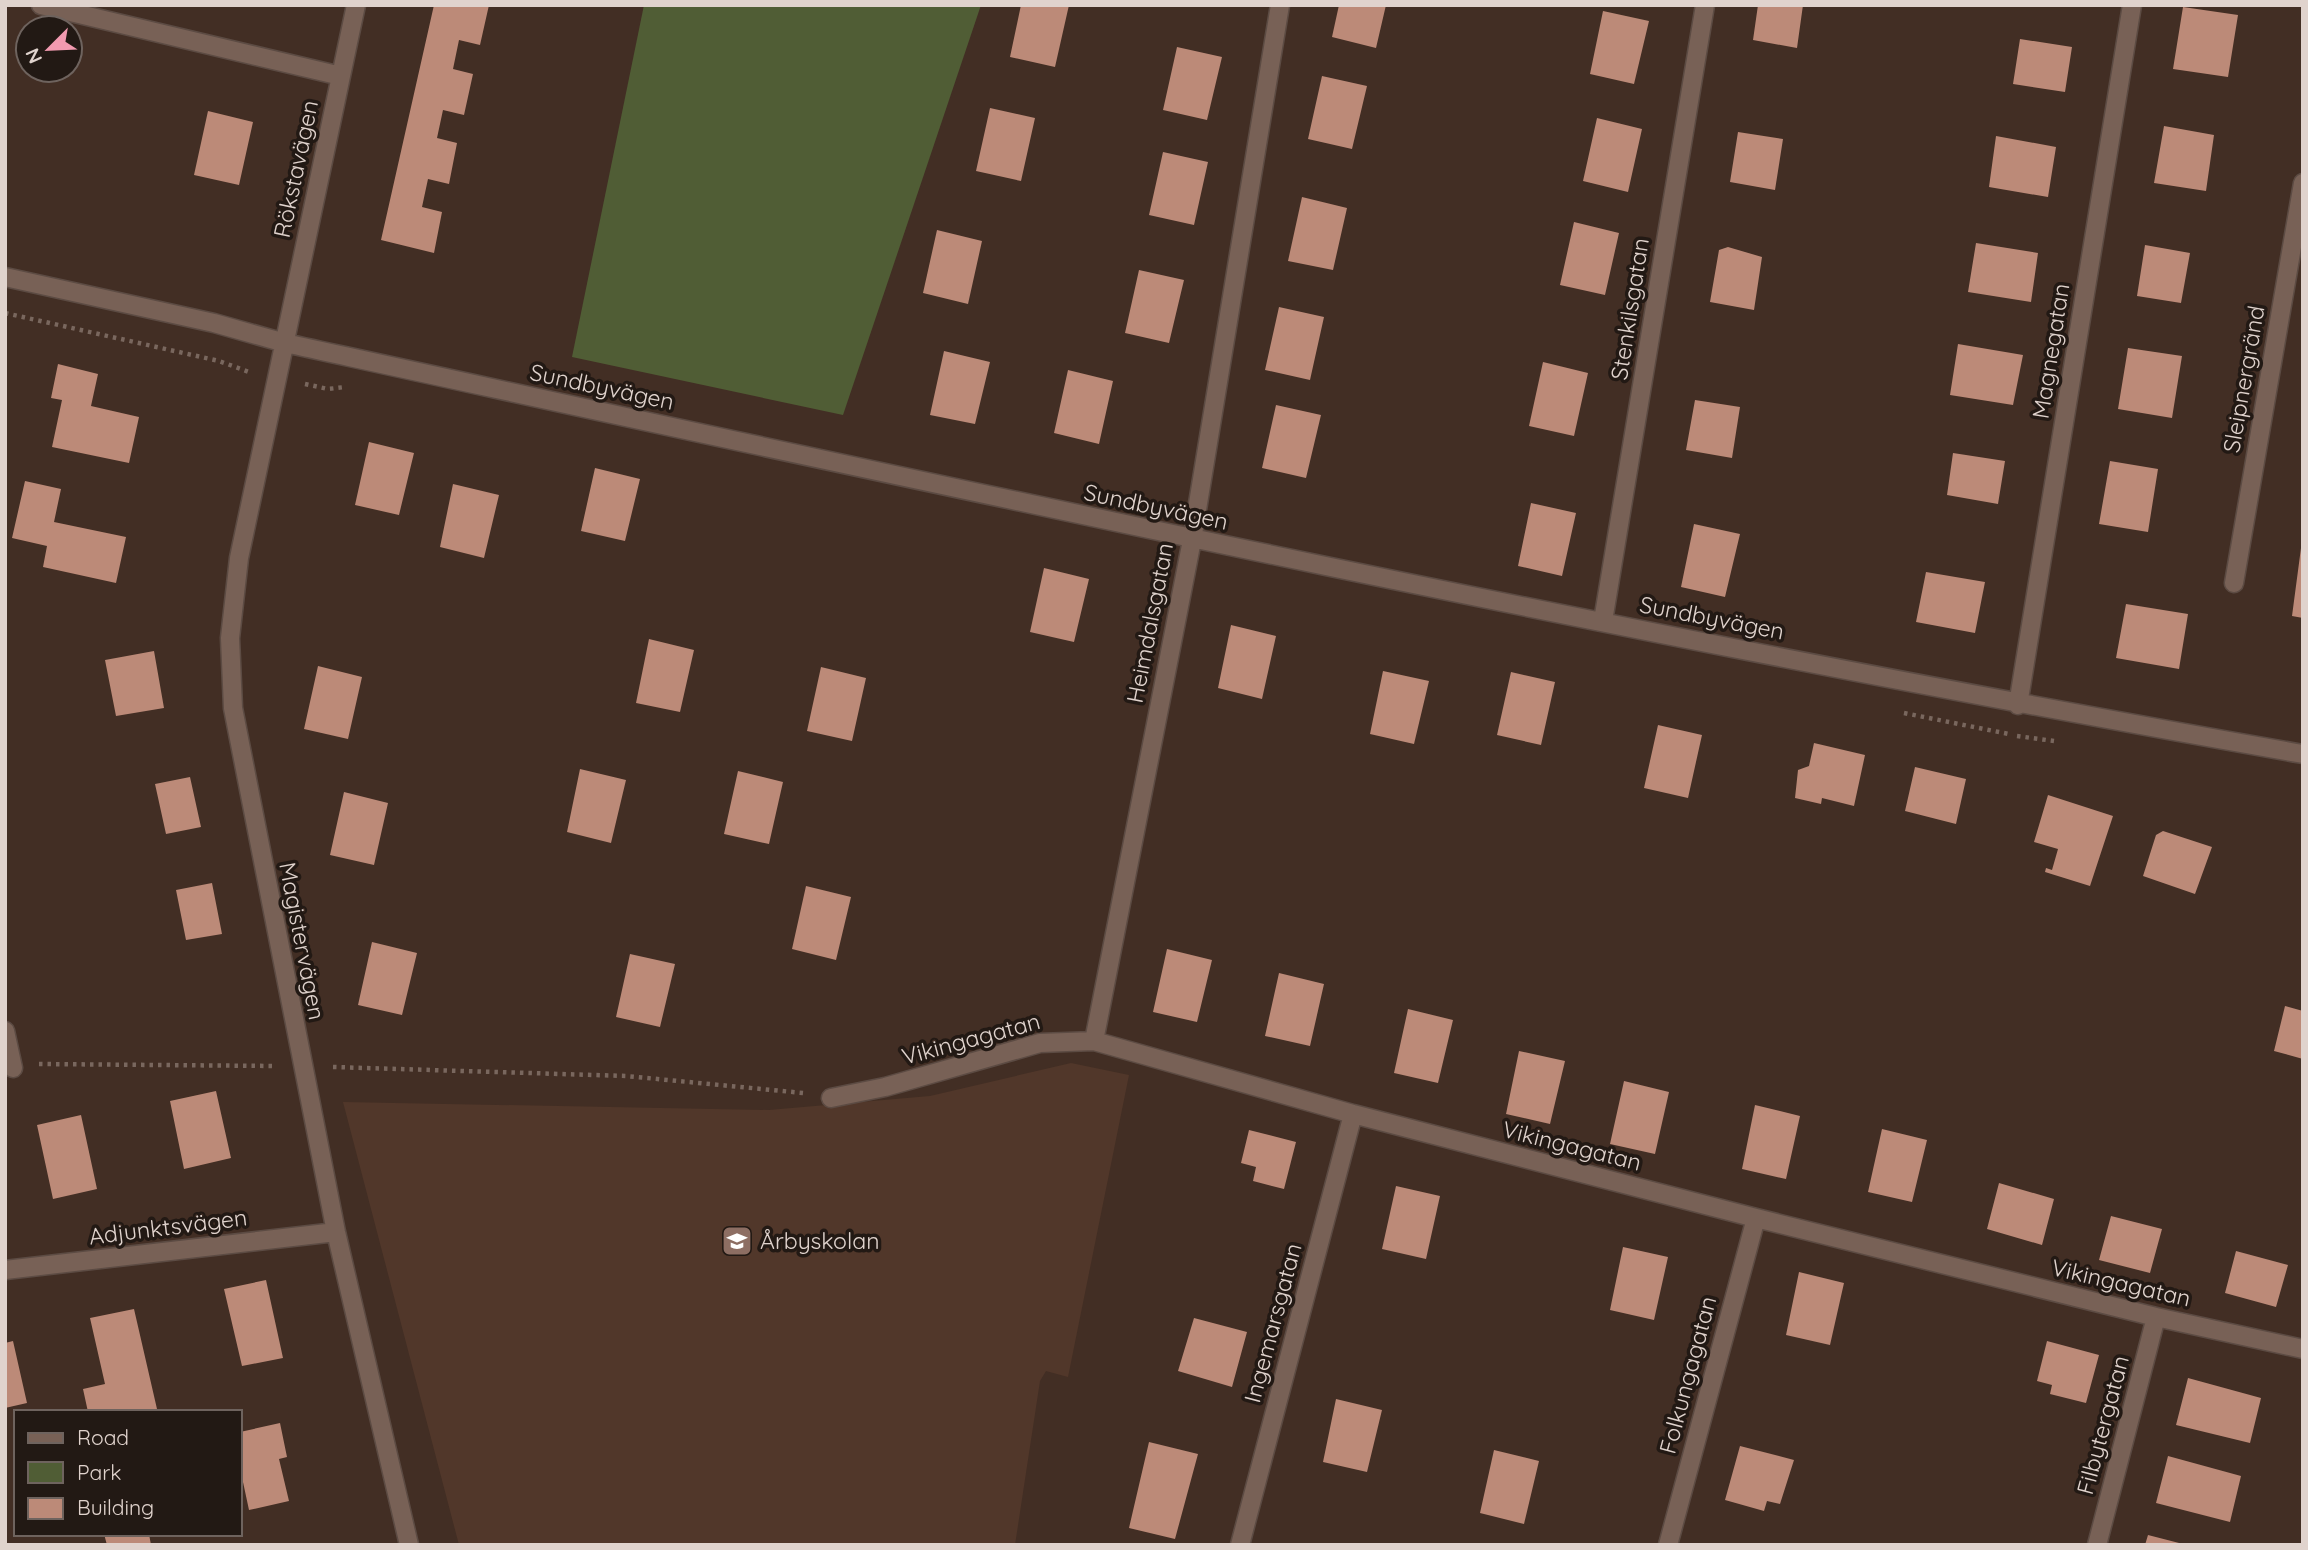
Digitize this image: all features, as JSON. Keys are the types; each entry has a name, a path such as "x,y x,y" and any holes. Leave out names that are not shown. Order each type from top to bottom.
{"street":[{"path":"41,5 341,76"},
{"name":"Rökstavägen","path":"285,343 356,5"},
{"name":"Heimdalsgatan","path":"1094,1041 1192,540 1280,5"},
{"name":"Stenkilsgatan","path":"1603,621 1705,5"},
{"name":"Magnegatan","path":"2018,705 2132,5"},
{"name":"Sleipnergränd","path":"2234,583 2303,183"},
{"name":"Sundbyvägen","path":"5,277 214,323 285,343 1192,540 2018,705 2303,754"},
{"name":"Magistervägen","path":"285,343 239,558 230,638 233,708 336,1232 410,1545"},
{"path":"5,1031 13,1068"},
{"name":"Vikingagatan","path":"831,1098 885,1087 1040,1043 1094,1041 1353,1114 1756,1218 2156,1317 2303,1349"},
{"name":"Ingemarsgatan","path":"1240,1545 1353,1114"},
{"name":"Folkungagatan","path":"1668,1545 1756,1218"},
{"name":"Adjunktsvägen","path":"5,1270 336,1232"},
{"name":"Filbytergatan","path":"2097,1545 2156,1317"}],"path":[{"path":"13,1068 50,1062 302,1066 626,1076 780,1088 831,1098"}],"shaded area":[{"name":"Årbyskolan","path":"1071,1063 1129,1075 1068,1377 1046,1371 1040,1381 1015,1545 459,1545 343,1102 769,1110 930,1096"}],"green space":[{"path":"644,5 981,5 843,415 572,357"}],"building":[{"path":"434,5 489,5 480,45 459,40 453,69 473,74 464,115 443,110 437,138 457,143 449,184 428,179 422,207 442,212 434,253 381,240"},
{"path":"1021,5 1069,5 1055,67 1010,57"},
{"path":"1339,5 1386,5 1376,48 1332,37"},
{"path":"1758,5 1803,5 1797,48 1753,40"},
{"path":"2183,7 2238,15 2228,77 2173,69"},
{"path":"1603,11 1649,21 1634,84 1590,74"},
{"path":"2020,39 2072,47 2065,92 2013,84"},
{"path":"1177,47 1222,57 1207,120 1163,110"},
{"path":"1322,76 1367,86 1352,149 1308,139"},
{"path":"990,108 1035,118 1021,181 976,171"},
{"path":"208,111 253,122 239,185 194,175"},
{"path":"1597,118 1642,129 1628,192 1583,181"},
{"path":"2164,126 2214,135 2206,191 2154,183"},
{"path":"1738,132 1783,139 1775,190 1730,182"},
{"path":"1996,136 2056,147 2048,197 1989,187"},
{"path":"1163,152 1208,162 1194,225 1149,215"},
{"path":"1302,197 1347,208 1333,270 1288,261"},
{"path":"1574,222 1619,233 1605,295 1560,285"},
{"path":"937,230 982,241 968,304 923,293"},
{"path":"1976,243 2038,253 2031,302 1968,292"},
{"path":"2145,245 2190,253 2181,303 2137,296"},
{"path":"1728,247 1762,257 1754,310 1710,302 1719,250"},
{"path":"1139,270 1184,280 1169,343 1125,333"},
{"path":"1279,307 1324,317 1310,380 1265,370"},
{"path":"1958,344 2023,355 2013,405 1950,395"},
{"path":"2128,348 2182,356 2172,418 2118,409"},
{"path":"944,351 990,362 975,424 930,415"},
{"path":"1543,362 1588,373 1574,436 1529,426"},
{"path":"58,364 98,374 91,406 139,417 129,463 52,447 62,400 51,398"},
{"path":"1068,370 1113,381 1099,444 1054,433"},
{"path":"1695,400 1740,407 1732,458 1686,450"},
{"path":"1276,405 1321,415 1306,478 1262,468"},
{"path":"369,442 414,453 399,515 355,505"},
{"path":"1953,453 2005,461 1998,504 1947,495"},
{"path":"2110,461 2158,469 2148,532 2099,524"},
{"path":"595,468 640,479 625,541 581,531"},
{"path":"25,481 61,489 54,522 126,537 116,583 43,567 47,546 12,538"},
{"path":"453,484 499,495 484,558 440,547"},
{"path":"1531,503 1576,513 1562,576 1518,566"},
{"path":"1694,524 1740,534 1725,597 1681,587"},
{"path":"2303,548 2303,618 2292,616"},
{"path":"1044,568 1089,579 1074,642 1030,632"},
{"path":"1926,572 1985,582 1975,633 1916,622"},
{"path":"2126,604 2188,614 2179,669 2116,658"},
{"path":"1231,625 1276,636 1262,699 1218,688"},
{"path":"649,639 694,650 680,712 636,703"},
{"path":"154,651 164,708 116,716 105,660"},
{"path":"318,666 362,677 348,739 304,729"},
{"path":"821,667 866,678 852,741 807,731"},
{"path":"1383,671 1429,681 1414,744 1370,734"},
{"path":"1511,672 1555,682 1541,745 1497,735"},
{"path":"1658,725 1702,735 1688,798 1644,788"},
{"path":"1814,743 1865,755 1854,806 1822,798 1821,804 1795,798 1798,770 1809,766"},
{"path":"1915,767 1966,779 1956,824 1905,811"},
{"path":"580,769 626,780 611,843 567,832"},
{"path":"738,771 783,782 769,844 724,834"},
{"path":"190,777 201,827 166,834 155,784"},
{"path":"344,792 388,803 374,865 330,855"},
{"path":"2048,795 2113,816 2090,886 2045,872 2046,868 2052,870 2058,849 2034,842"},
{"path":"2163,831 2212,847 2195,894 2143,876 2156,835"},
{"path":"212,883 222,934 186,940 176,890"},
{"path":"806,886 851,897 836,960 792,949"},
{"path":"372,942 417,953 402,1015 358,1005"},
{"path":"1167,949 1212,960 1197,1022 1153,1012"},
{"path":"630,954 675,964 660,1027 616,1017"},
{"path":"1279,973 1324,984 1310,1046 1265,1036"},
{"path":"2285,1006 2303,1011 2303,1059 2274,1051"},
{"path":"1408,1009 1453,1020 1438,1083 1394,1073"},
{"path":"1519,1051 1565,1061 1550,1124 1506,1114"},
{"path":"1624,1081 1669,1092 1655,1154 1610,1144"},
{"path":"216,1091 231,1158 184,1169 170,1101"},
{"path":"1755,1105 1800,1116 1786,1179 1742,1169"},
{"path":"81,1115 97,1189 53,1199 37,1125"},
{"path":"1882,1129 1927,1140 1912,1202 1868,1192"},
{"path":"1249,1130 1296,1142 1284,1189 1253,1181 1256,1167 1241,1163"},
{"path":"1999,1183 2054,1199 2042,1245 1987,1229"},
{"path":"1396,1186 1440,1196 1426,1259 1382,1249"},
{"path":"2111,1216 2162,1229 2150,1273 2099,1260"},
{"path":"1623,1247 1668,1257 1654,1320 1610,1310"},
{"path":"2236,1251 2288,1265 2276,1307 2225,1293"},
{"path":"1799,1272 1844,1283 1830,1345 1786,1335"},
{"path":"266,1280 283,1358 242,1366 224,1289"},
{"path":"134,1309 157,1409 88,1410 83,1389 105,1384 90,1318"},
{"path":"1194,1318 1247,1332 1232,1387 1178,1371"},
{"path":"13,1341 27,1403 5,1408 5,1343"},
{"path":"2047,1341 2099,1355 2086,1403 2050,1394 2052,1385 2037,1381"},
{"path":"2188,1378 2261,1398 2250,1443 2176,1425"},
{"path":"1336,1399 1382,1410 1367,1472 1323,1462"},
{"path":"280,1423 287,1457 279,1459 289,1501 249,1510 242,1477 242,1432"},
{"path":"1149,1442 1198,1454 1175,1539 1129,1528"},
{"path":"1740,1446 1794,1460 1780,1504 1767,1501 1764,1511 1725,1500"},
{"path":"1494,1450 1539,1461 1524,1524 1480,1513"},
{"path":"2168,1456 2241,1476 2230,1522 2156,1503"},
{"path":"2148,1535 2183,1544 2183,1545 2145,1545"},
{"path":"105,1536 149,1536 151,1545 107,1545"}],"place":[{"name":"Årbyskolan","path":"737,1241"}]}
